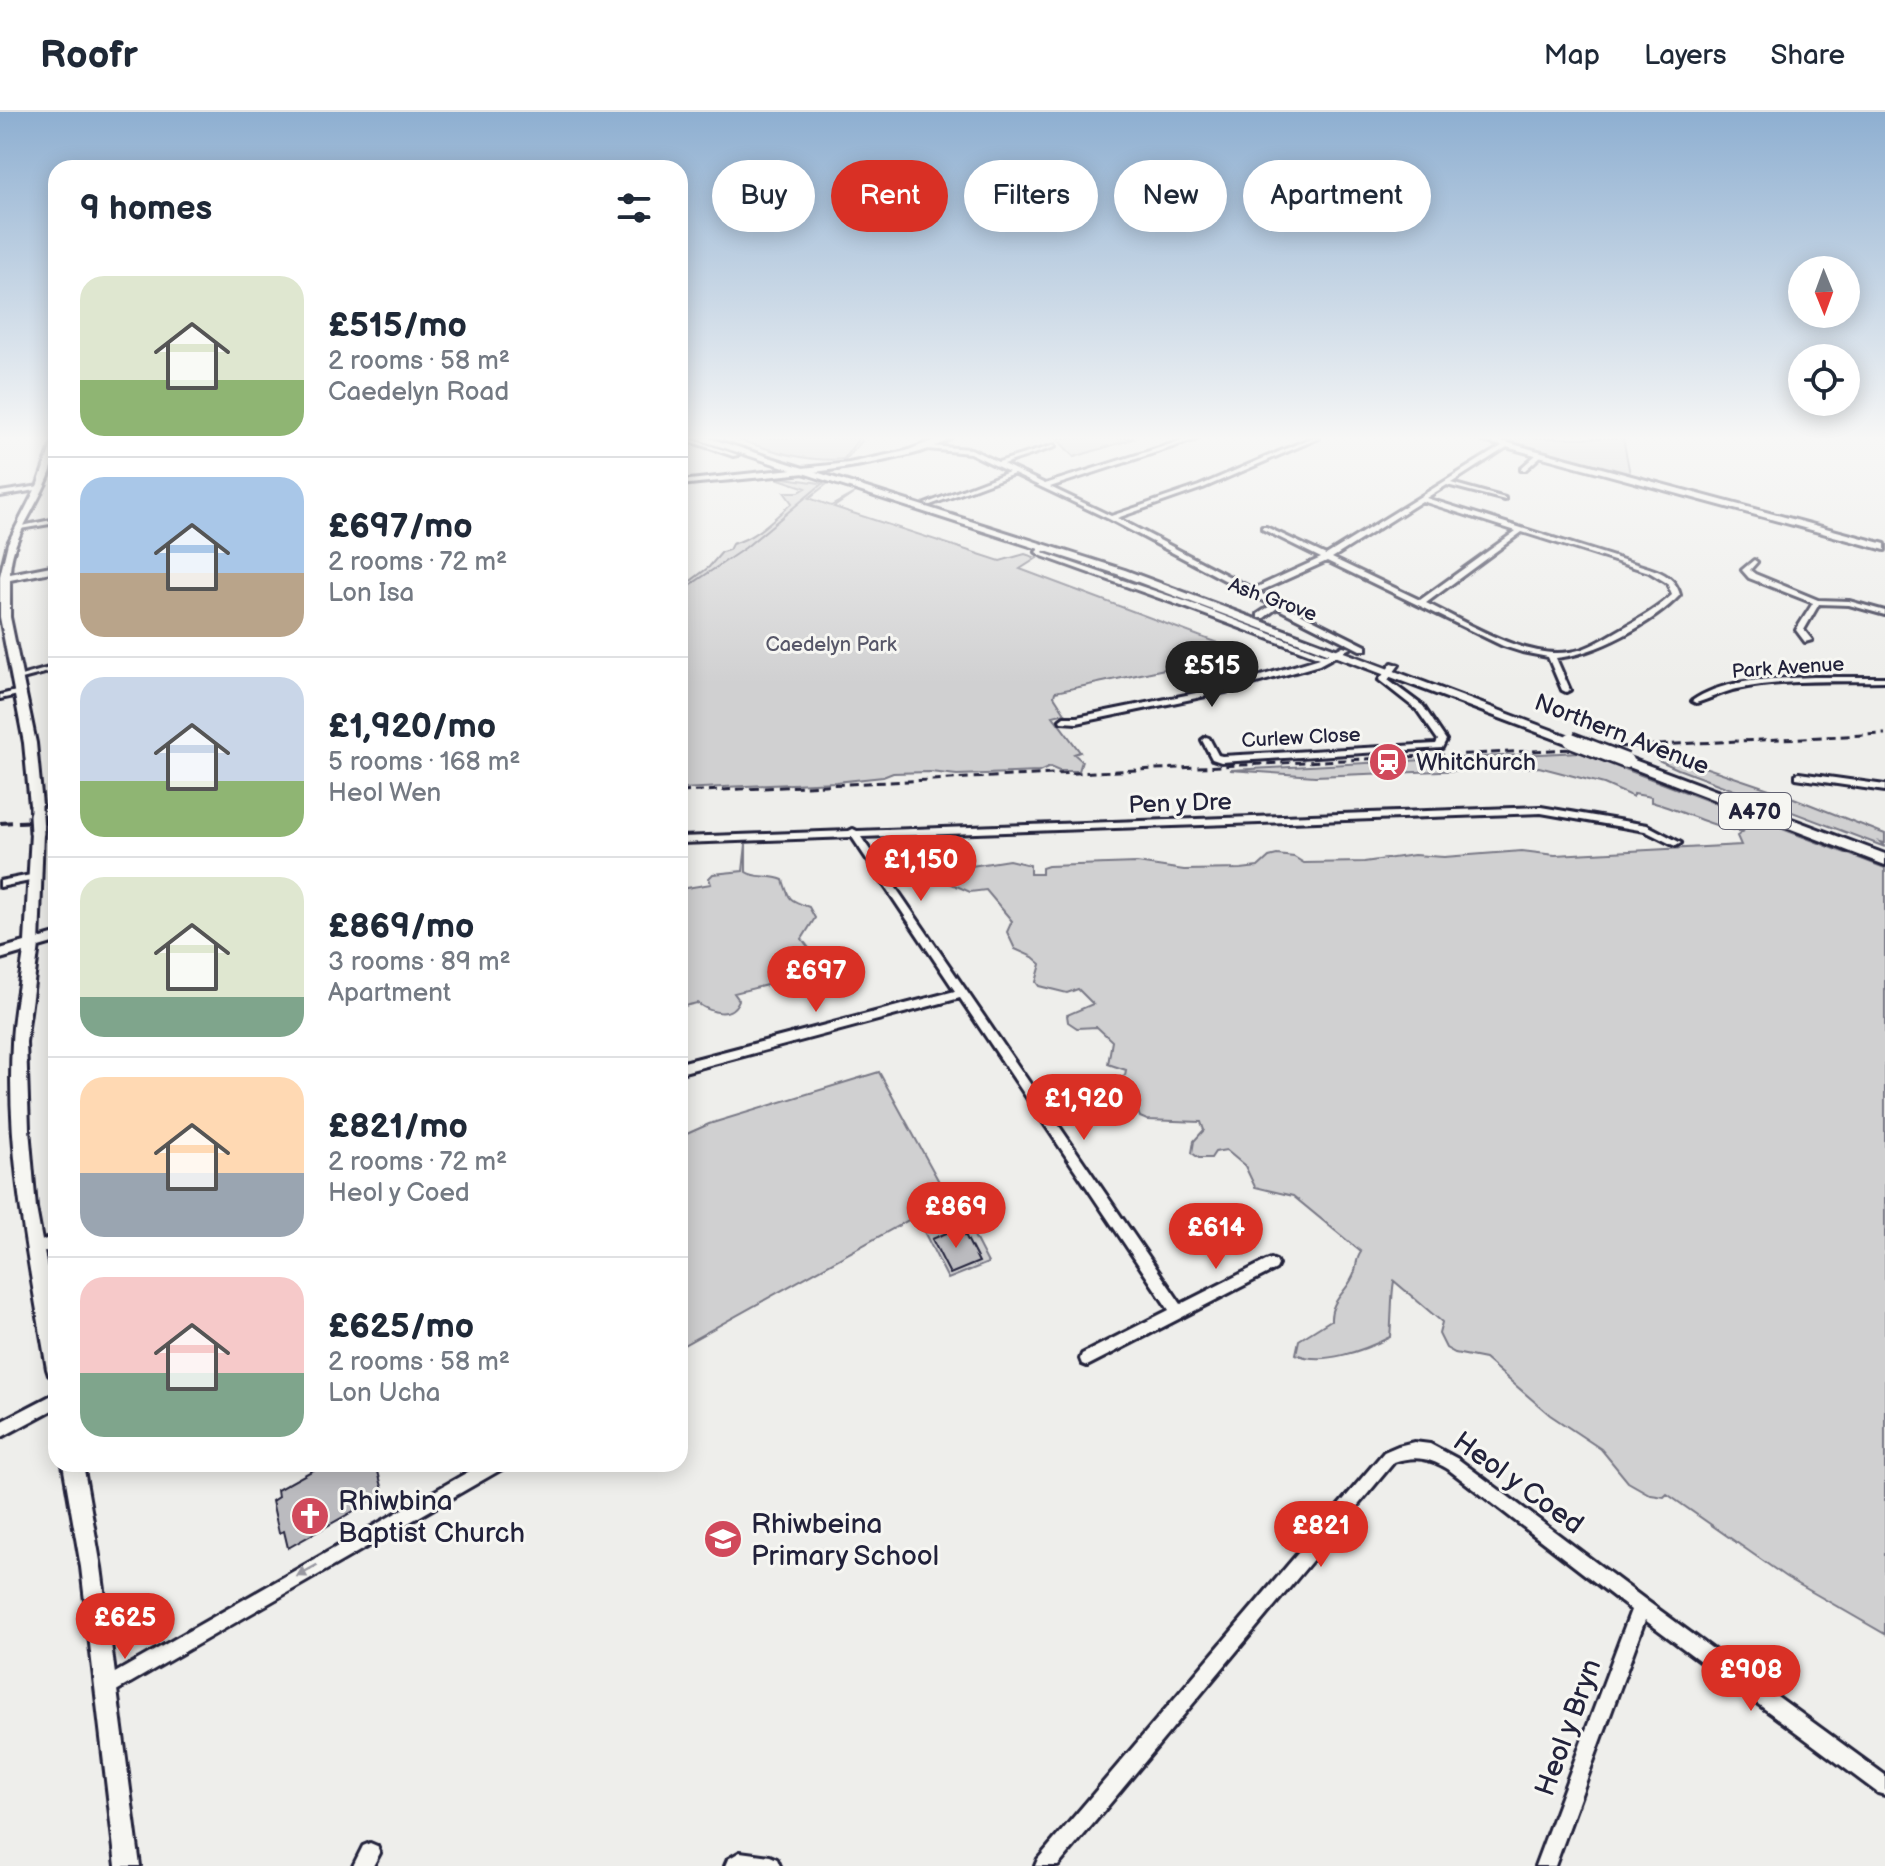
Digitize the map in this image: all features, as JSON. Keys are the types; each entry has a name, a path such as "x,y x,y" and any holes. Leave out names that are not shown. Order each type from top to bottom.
{"main road":[{"name":"Ash Grove","path":"961,520 1167,589 1337,653 1391,668"},
{"name":"Ash Grove","path":"977,520 1261,616 1337,653"},
{"path":"1783,520 1885,547"},
{"name":"Northern Avenue","path":"1391,668 1885,849"},
{"name":"Northern Avenue","path":"1391,668 1885,860"}],"street":[{"path":"24,520 8,555 3,578 7,652 18,678 30,743 36,805 32,945 19,1061 22,1142 34,1250 48,1326"},
{"path":"1115,520 1363,648"},
{"path":"1253,592 1327,558 1388,520"},
{"path":"1264,528 1515,647 1551,655 1593,650 1674,598 1675,587 1647,569 1488,520"},
{"path":"20,527 48,522"},
{"path":"1421,603 1521,530"},
{"path":"1754,562 1746,570 1752,576 1817,602 1849,603 1885,613"},
{"path":"3,578 48,570"},
{"path":"1808,640 1800,630 1817,602"},
{"path":"1261,616 1274,607 1273,603"},
{"path":"1064,720 1206,694 1337,653"},
{"path":"1551,655 1566,690"},
{"name":"Curlew Close","path":"1206,740 1215,757 1221,759 1439,746 1440,736 1424,712 1384,682 1391,668"},
{"path":"18,678 48,670"},
{"name":"Park Avenue","path":"1696,701 1716,692 1756,683 1885,679"},
{"path":"0,697 20,692"},
{"path":"1799,776 1885,788"},
{"name":"Pen y Dre","path":"688,840 1541,810 1647,828 1676,843"},
{"path":"853,832 1178,1311"},
{"path":"0,884 36,877"},
{"path":"0,954 48,940"},
{"path":"688,1066 961,994"},
{"path":"34,1250 48,1244"},
{"path":"1087,1359 1271,1265"},
{"path":"0,1430 48,1404"},
{"name":"Heol y Coed","path":"1045,1866 1389,1457 1404,1450 1420,1448 1446,1459 1885,1786"},
{"path":"74,1472 91,1567 128,1866"},
{"path":"104,1689 483,1472"},
{"name":"Heol y Bryn","path":"1545,1866 1641,1607"},
{"path":"735,1866 740,1862 770,1866"}],"green space":[{"name":"Caedelyn Park","path":"874,520 1000,561 1025,554 1037,558 1020,569 1239,651 1055,692 1054,696 1065,713 1053,716 1080,752 1074,754 1082,761 1079,771 1059,771 1050,767 1039,772 957,775 893,773 836,782 688,789 688,583 722,552 729,550 732,544 771,521"},
{"path":"1657,751 1781,793 1885,834 1885,843 1880,842 1885,847 1678,769 1658,760 1654,754"},
{"path":"1580,752 1885,868 1885,1634 1786,1577 1667,1494 1664,1497 1651,1495 1628,1482 1601,1449 1550,1415 1485,1359 1446,1348 1439,1334 1442,1322 1394,1281 1390,1337 1368,1347 1331,1357 1296,1354 1299,1340 1331,1320 1334,1306 1352,1278 1361,1252 1293,1196 1255,1187 1245,1166 1226,1150 1215,1152 1211,1158 1199,1158 1192,1153 1194,1141 1204,1130 1201,1122 1147,1120 1132,1108 1101,1110 1097,1090 1125,1075 1126,1070 1108,1064 1112,1041 1097,1027 1077,1028 1068,1022 1067,1015 1093,1004 1078,989 1067,993 1039,986 1036,982 1041,964 1015,949 1007,932 1012,921 986,890 970,892 938,878 939,872 946,870 1009,860 1030,865 1030,874 1042,874 1042,868 1048,866 1137,863 1184,870 1241,869 1258,867 1269,857 1277,855 1294,857 1304,863 1364,862 1414,855 1444,857 1522,851 1555,855 1741,845 1737,836 1744,831 1726,828 1651,802 1651,797 1634,794 1633,797 1604,784 1539,767 1315,776 1230,770"},
{"path":"746,844 746,872 783,880 791,898 809,907 815,918 802,939 826,970 825,974 734,993 739,1000 726,1012 714,1011 697,1003 688,1005 688,888 711,884 709,878 713,874 743,871"},
{"path":"879,1072 948,1198 688,1343 688,1133 709,1124"},
{"path":"955,1199 988,1263 948,1279 918,1220"}],"building":[{"path":"961,1227 979,1262 950,1274 932,1239"},
{"name":"Rhiwbina Baptist Church","path":"310,1472 378,1472 384,1494 288,1548 284,1531 279,1533 272,1501 278,1497 277,1490"}],"waterway":[{"path":"688,587 745,548 779,520"}],"railway":[{"path":"688,792 1885,734"},
{"path":"0,823 48,820"}],"place":[{"name":"Whitchurch","path":"1388,762"},
{"name":"Rhiwbina Baptist Church","path":"310,1516"},
{"name":"Rhiwbeina Primary School","path":"723,1539"}]}
